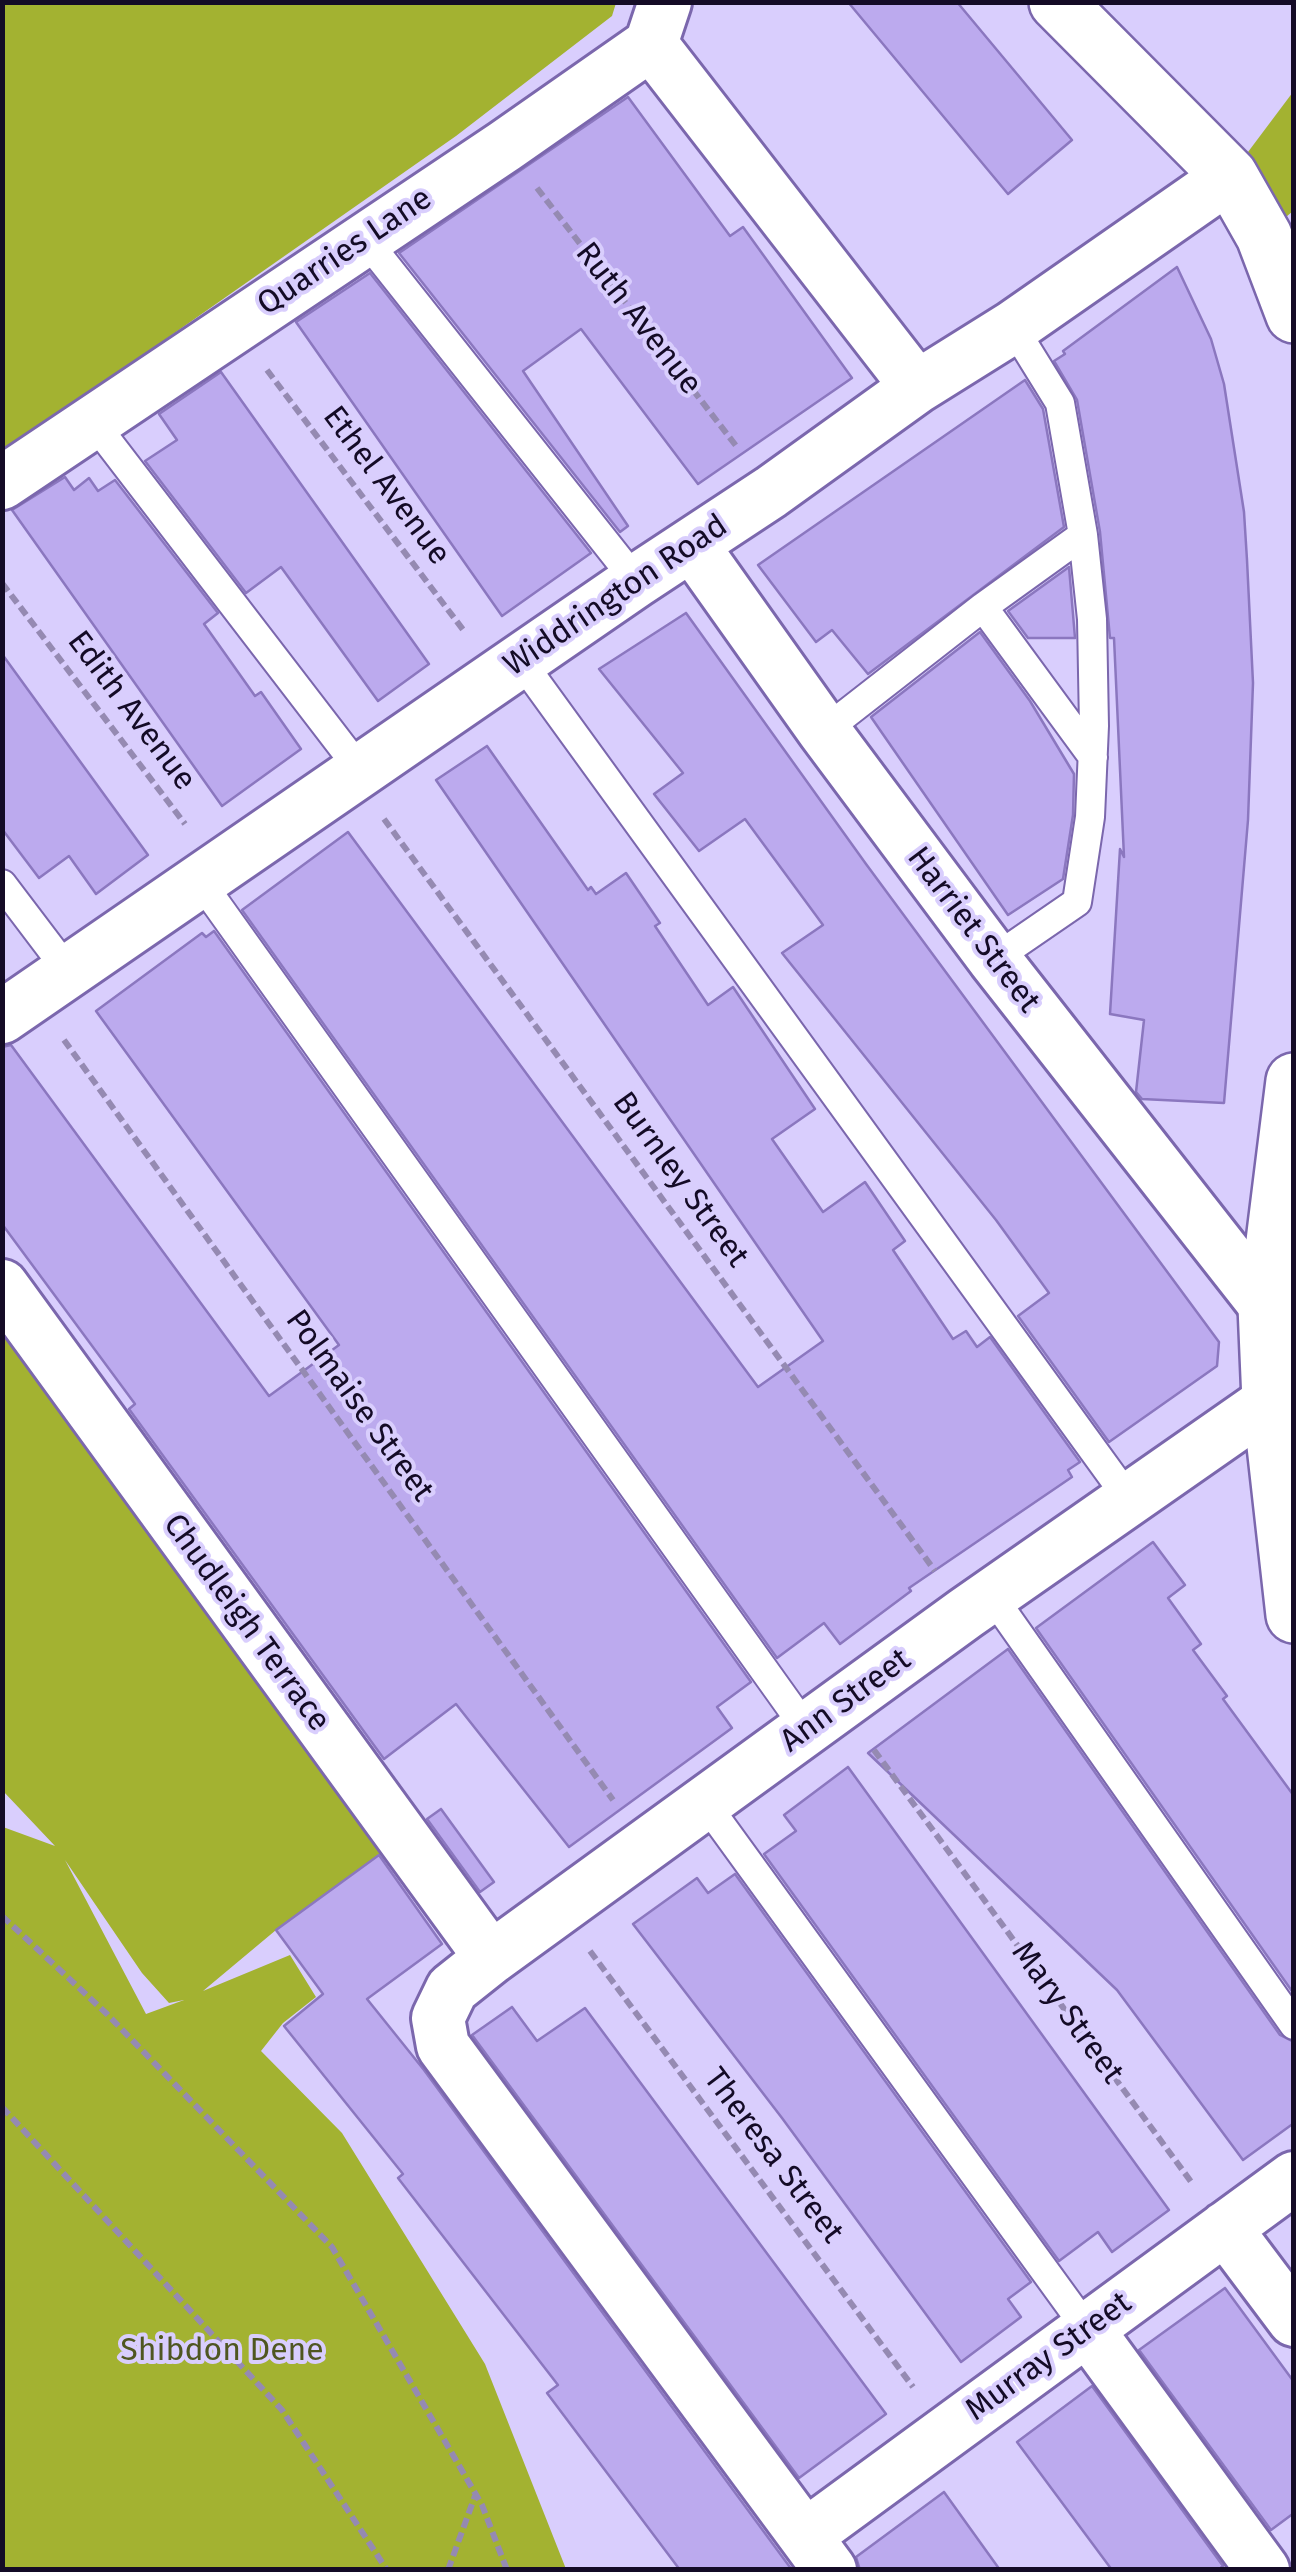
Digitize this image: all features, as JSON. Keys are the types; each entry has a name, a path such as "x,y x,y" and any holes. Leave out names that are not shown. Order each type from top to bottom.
{"street":[{"path":"1057,2 1279,223 1294,315"},
{"path":"658,23 917,387"},
{"name":"Quarries Lane","path":"2,482 505,146 658,23"},
{"name":"Widdrington Road","path":"34,995 1230,176"},
{"name":"Harriet Street","path":"692,545 994,959 1266,1306"},
{"path":"1294,1081 1288,1179 1266,1306 1270,1401 1294,1615"},
{"name":"Chudleigh Terrace","path":"2,1286 492,1958"},
{"name":"Ann Street","path":"817,2553 443,2046 438,2018 452,1989 492,1958 1128,1498 1270,1401"},
{"name":"Murray Street","path":"817,2553 946,2432 1294,2178"},
{"path":"1225,2228 1294,2320"},
{"path":"1087,2329 1263,2570"}],"lane":[{"path":"365,238 636,581"},
{"path":"994,959 1077,902 1090,817 1092,757 1092,619 1083,535 1060,403 1013,327"},
{"path":"93,422 357,774"},
{"path":"824,731 1083,535"},
{"path":"983,607 1092,757"},
{"path":"509,668 1128,1498"},
{"path":"210,875 824,1718"},
{"path":"2,884 34,995"},
{"path":"979,1605 1294,2025"},
{"path":"705,1803 1087,2329"}],"path":[{"name":"Ruth Avenue","path":"505,146 771,492"},
{"name":"Ethel Avenue","path":"234,326 509,668"},
{"name":"Edith Avenue","path":"2,583 210,875"},
{"name":"Burnley Street","path":"357,774 979,1605"},
{"name":"Polmaise Street","path":"34,995 646,1846"},
{"name":"Mary Street","path":"824,1718 1225,2228"},
{"name":"Theresa Street","path":"560,1910 946,2432"},
{"path":"2,1916 108,2014 332,2247 476,2494 507,2570"},
{"path":"2,2108 282,2410 387,2570"},
{"path":"448,2570 476,2494"}],"green space":[{"path":"3,3 616,3 612,16 456,136 3,453"},
{"path":"1293,92 1293,211 1264,236 1230,176"},
{"name":"Shibdon Dene","path":"2,1286 402,1839 276,1930 203,1991 290,1955 316,1997 283,2023 261,2051 342,2133 485,2364 566,2569 3,2569 3,1827 55,1846 3,1791","holes":["65,1860 142,1973 169,2003 184,2000 146,2014"]}],"building":[{"path":"848,2 957,2 1072,140 1008,194"},
{"path":"628,97 730,236 743,227 852,378 698,484 581,329 523,371 628,526 620,532 399,253"},
{"path":"1177,267 1211,339 1224,384 1244,512 1247,560 1253,683 1248,820 1224,1103 1142,1099 1136,1092 1144,1020 1110,1014 1120,849 1124,857 1114,638 1110,638 1100,532 1077,400 1054,361"},
{"path":"370,273 591,553 502,616 296,322"},
{"path":"221,372 429,664 378,701 281,567 246,593 145,461 177,440 159,414"},
{"path":"1025,380 1043,409 1064,527 868,674 832,630 816,642 758,565"},
{"path":"65,477 74,490 89,478 98,491 115,480 218,613 204,624 255,696 261,692 301,749 222,806 12,510"},
{"path":"1069,567 1075,638 1028,638 1008,611"},
{"path":"686,613 1219,1342 1217,1366 1109,1442 1018,1316 1049,1293 996,1220 782,953 823,925 745,819 699,851 654,794 683,773 599,669"},
{"path":"980,632 1030,701 1074,774 1073,815 1063,879 1008,915 871,717"},
{"path":"2,654 148,855 96,894 69,856 39,878 2,829"},
{"path":"487,746 588,890 591,887 596,894 626,873 660,923 655,926 708,1005 733,987 815,1109 772,1139 823,1212 865,1182 905,1241 893,1250 953,1339 966,1331 977,1347 990,1337 1080,1462 1068,1470 1072,1477 909,1588 911,1591 840,1644 824,1623 777,1658 242,910 348,832 758,1387 823,1341 436,780"},
{"path":"214,931 751,1682 717,1707 732,1728 569,1847 456,1704 384,1759 129,1409 135,1404 2,1224 2,1047 11,1045 269,1396 339,1345 96,1011 202,933 206,937"},
{"path":"1153,1542 1185,1585 1168,1598 1201,1644 1193,1650 1227,1696 1223,1699 1294,1796 1294,1994 1036,1628"},
{"path":"1008,1649 1280,2035 1294,2042 1294,2123 1243,2160 1117,1990 868,1753"},
{"path":"848,1767 1169,2210 1112,2252 1098,2232 1059,2261 764,1854 796,1831 784,1815"},
{"path":"441,1809 494,1882 480,1892 427,1819"},
{"path":"379,1855 442,1944 367,1999 424,2070 792,2570 680,2570 547,2393 558,2385 398,2178 403,2174 284,2026 323,1994 276,1930"},
{"path":"735,1874 1031,2282 1008,2299 1021,2317 961,2362 633,1924 697,1878 708,1893"},
{"path":"512,2007 537,2041 585,2008 886,2414 799,2478 472,2035"},
{"path":"1225,2288 1294,2382 1294,2513 1271,2530 1139,2350"},
{"path":"1092,2386 1223,2566 1218,2570 1112,2570 1017,2442"},
{"path":"944,2492 1000,2570 860,2570 856,2557"}]}
